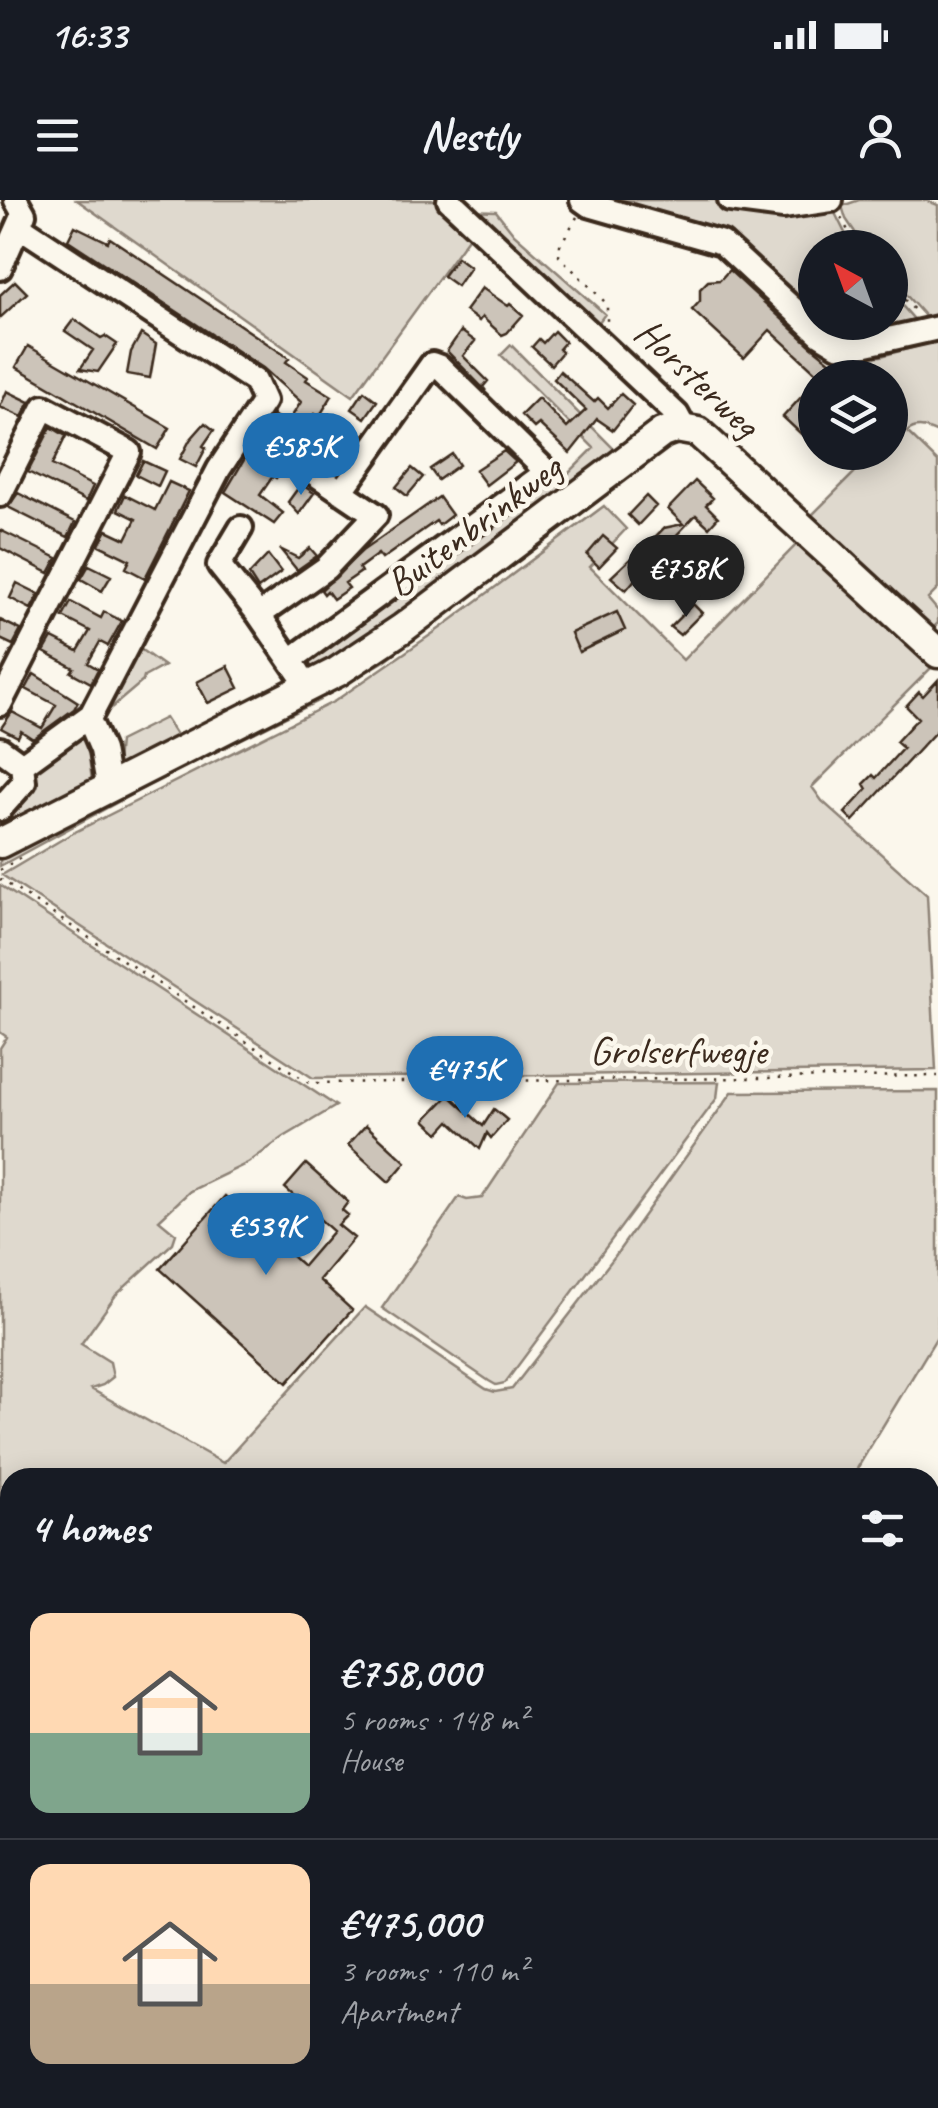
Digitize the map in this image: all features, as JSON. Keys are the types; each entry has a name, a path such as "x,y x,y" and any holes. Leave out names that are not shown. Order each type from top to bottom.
{"main road":[{"name":"Horsterweg","path":"684,428 698,432 938,654"},
{"name":"Buitenbrinkweg","path":"0,843 308,689 403,628 662,433 684,428"}],"street":[{"path":"0,268 24,214 16,200"},
{"name":"Horsterweg","path":"449,200 677,414 684,428"},
{"path":"730,200 783,207 835,207"},
{"path":"586,201 722,244 820,334 838,344 853,347 935,329"},
{"path":"20,226 256,382 264,401 219,469 88,717 22,764"},
{"path":"292,659 544,474 544,468 440,367 432,364 341,492"},
{"path":"0,495 44,407 129,452 0,704"},
{"name":"Buitenbrinkweg","path":"247,428 376,515 326,568 259,614"},
{"path":"240,528 219,565 292,659 308,689"},
{"path":"88,717 102,750 108,790"},
{"path":"0,748 22,764 24,782 0,810"}],"path":[{"path":"586,201 560,245 560,256 607,304 607,329"},
{"path":"835,207 848,230"},
{"path":"908,302 935,329"},
{"name":"Grolserfwegje","path":"0,878 310,1083 938,1076"}],"shaded area":[{"path":"77,200 438,200 473,231 353,396"},
{"path":"595,200 831,205 844,230 798,230 798,305 744,254"},
{"path":"859,200 925,200 938,205 938,323 932,324 908,297 908,230 853,230 842,206"},
{"path":"468,210 496,211 514,234 605,314 596,326"},
{"path":"908,312 919,325 908,327"},
{"path":"938,341 938,433 918,427 908,431 908,360 835,360 831,356 881,356"},
{"path":"511,345 622,457 315,678 303,665 308,660 549,482 563,479 594,448 501,355"},
{"path":"908,433 938,462 938,589 928,599 938,611 938,623 932,629 812,515 857,470 908,470"},
{"path":"667,439 679,441 383,662 324,697 320,689"},
{"path":"604,506 626,529 590,567 683,660 797,544 934,665 812,787 822,801 927,895 936,1070 313,1078 2,875 71,834 335,701"},
{"path":"133,644 164,666 144,677 97,720"},
{"path":"316,692 320,700 153,783 0,866 0,853"},
{"path":"165,718 185,741 121,772 117,764 119,741"},
{"path":"85,723 92,781 0,829 2,813 19,784"},
{"path":"0,885 336,1106 248,1163 190,1191 159,1220 176,1234 173,1243 116,1295 81,1344 110,1362 113,1377 91,1389 223,1463 365,1307 486,1389 512,1389 615,1256 732,1092 938,1091 938,1335 857,1468 0,1468 0,1048 7,1037 0,1032"},
{"path":"719,1082 717,1098 505,1383 496,1385 489,1381 382,1308 459,1197 482,1198 559,1083"}],"building":[{"path":"75,226 108,242 110,238 289,358 286,362 308,377 306,380 332,396 319,417 315,414 296,443 267,423 273,415 287,424 301,402 263,368 68,240"},
{"path":"457,257 470,267 457,286 443,276"},
{"path":"729,270 798,334 798,340 805,340 829,360 802,360 770,330 744,358 692,310 700,301 700,289 708,281 720,280"},
{"path":"15,281 27,293 0,318 0,295"},
{"path":"482,288 523,315 507,333 502,335 482,317 479,321 465,311"},
{"path":"74,319 117,344 98,372 80,369 93,350 65,331"},
{"path":"461,331 475,341 463,356 488,381 483,387 486,391 447,351"},
{"path":"554,331 565,342 551,365 532,347 539,339 543,343"},
{"path":"141,334 156,344 150,378 127,374 131,352"},
{"path":"28,346 170,428 157,449 16,367"},
{"path":"560,371 594,402 598,398 608,408 621,394 633,405 613,430 597,419 570,453 539,424 534,428 521,415 538,398 567,428 586,410 554,379"},
{"path":"7,391 30,402 22,417 0,407"},
{"path":"364,391 377,401 365,418 352,409"},
{"path":"798,401 798,431 783,417"},
{"path":"205,423 214,430 196,467 180,459"},
{"path":"51,427 66,436 52,465 93,486 86,501 28,472"},
{"path":"251,448 282,470 260,495 283,513 274,524 225,492"},
{"path":"504,451 516,462 486,485 475,470"},
{"path":"452,454 459,465 438,480 430,469"},
{"path":"143,461 165,471 158,486 136,475"},
{"path":"412,468 423,477 407,496 396,487"},
{"path":"695,481 713,498 706,505 718,517 709,527 696,515 665,547 655,537 664,528 683,524 668,509"},
{"path":"169,482 189,491 145,578 126,568 130,560 99,545 107,530 126,539 136,519 118,510 125,495 155,510"},
{"path":"301,484 314,493 299,514 288,502"},
{"path":"18,493 75,522 68,537 8,507"},
{"path":"646,496 656,506 638,525 628,515"},
{"path":"439,497 452,515 439,525 436,521 382,559 378,554 345,583 349,588 333,599 327,591 324,594 321,590 362,551"},
{"path":"0,530 57,558 49,573 0,548"},
{"path":"603,536 617,548 599,567 587,555"},
{"path":"310,548 317,556 297,570 280,549 298,558"},
{"path":"268,555 281,572 258,589 249,575"},
{"path":"630,559 644,569 626,590 611,577"},
{"path":"89,565 111,576 102,591 81,579"},
{"path":"17,583 39,594 31,609 10,598"},
{"path":"71,602 101,618 104,612 122,621 108,646 100,642 88,663 98,669 91,683 71,672 74,668 44,652 52,638 78,651 90,631 63,617"},
{"path":"693,604 702,613 680,635 670,627"},
{"path":"617,612 625,630 579,652 571,633"},
{"path":"0,620 21,630 13,645 0,639"},
{"path":"228,666 239,688 208,703 197,682"},
{"path":"34,674 78,702 33,739 21,731 18,737 1,728 12,712 42,728 56,705 26,689"},
{"path":"938,680 938,729 853,821 845,813 867,789 864,784 873,775 876,778 903,748 896,742 918,718 906,706"},
{"path":"449,1095 483,1126 494,1109 507,1120 491,1138 487,1133 480,1149 450,1121 439,1133 425,1120"},
{"path":"366,1125 406,1162 389,1182 348,1145"},
{"path":"306,1164 348,1202 342,1210 348,1215 338,1225 354,1238 319,1280 352,1310 287,1383 160,1269 225,1196 303,1266 333,1231 285,1188"}]}
